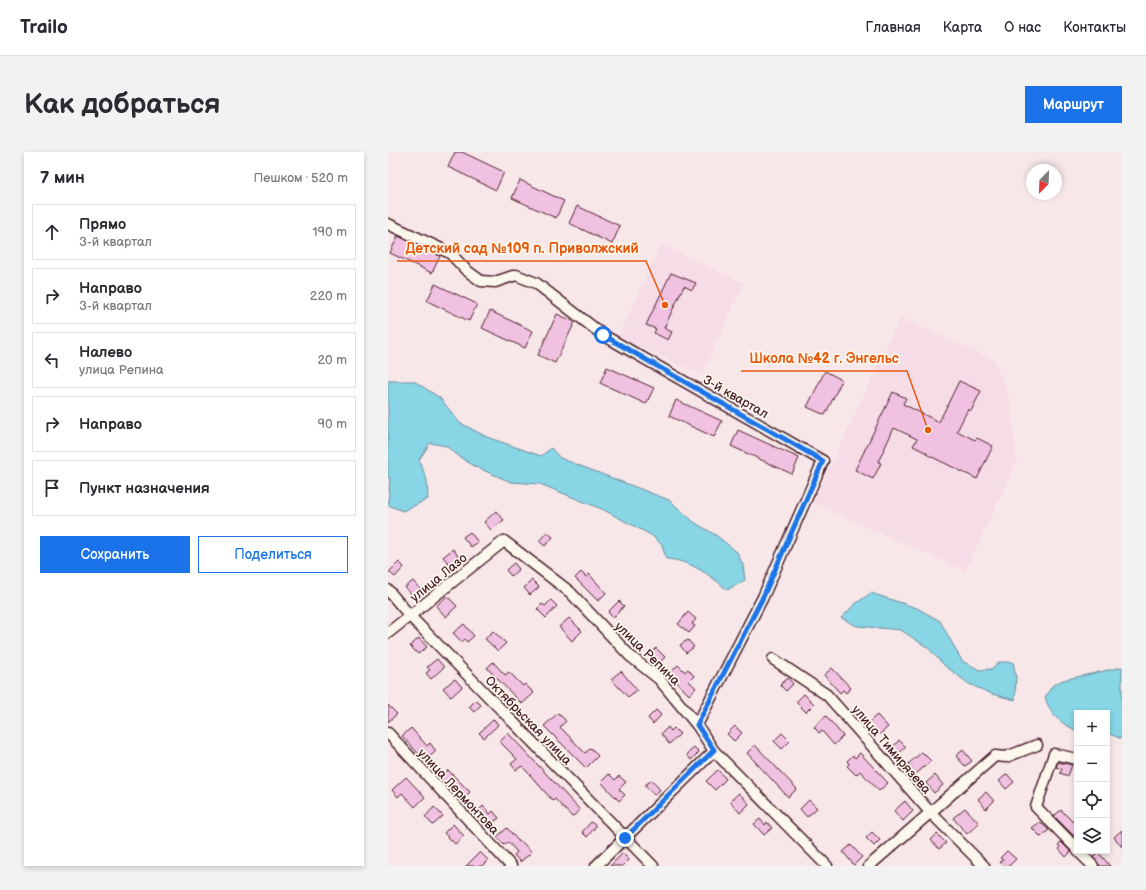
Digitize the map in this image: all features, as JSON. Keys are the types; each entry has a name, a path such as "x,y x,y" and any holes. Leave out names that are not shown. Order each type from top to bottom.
{"street":[{"name":"3-й квартал","path":"388,224 450,253 466,270 481,281 495,282 516,275 536,283 603,335 823,461 763,597 697,725"},
{"name":"улица Репина","path":"504,541 570,592 630,656 659,679 697,725 714,750 827,866"},
{"name":"улица Лазо","path":"388,633 504,541"},
{"name":"Октябрьская улица","path":"388,590 410,616 653,866"},
{"name":"улица Тимирязева","path":"773,659 826,695 930,812 984,866"},
{"name":"улица Лермонтова","path":"388,733 511,866"},
{"path":"870,866 995,756 1006,757 1037,745"},
{"path":"596,866 714,750"},
{"path":"1074,758 1054,754 1036,807 1074,846"},
{"path":"1082,854 1093,866"}],"shaded area":[{"path":"661,244 744,283 702,375 618,337"},
{"path":"900,318 994,360 1009,395 1017,462 965,571 813,503"}],"water":[{"path":"388,381 414,381 440,398 460,423 487,437 541,456 551,448 560,458 669,500 694,522 717,536 737,552 743,565 745,580 727,590 699,569 683,562 666,559 662,545 651,535 604,510 540,484 511,482 478,468 461,458 446,446 430,443 419,460 427,480 428,499 403,511 388,505 390,478 388,478"},
{"path":"871,593 917,608 940,621 962,661 980,670 991,669 999,662 1013,662 1016,677 1015,700 992,694 969,684 944,665 928,648 901,630 857,626 841,618 855,604"},
{"path":"1122,667 1122,739 1110,734 1110,710 1074,710 1074,729 1064,724 1056,717 1050,709 1045,697 1053,685 1063,680"}],"building":[{"path":"455,152 462,152 504,172 496,190 448,167"},
{"path":"520,180 564,201 556,218 512,198"},
{"path":"577,206 620,226 612,244 569,223"},
{"path":"398,236 440,256 432,273 390,253"},
{"path":"671,273 696,283 692,290 684,286 664,328 672,332 668,340 654,333 656,329 646,325"},
{"path":"435,284 477,304 469,321 427,301"},
{"path":"490,311 533,331 525,348 482,328"},
{"path":"557,314 575,322 555,363 538,355"},
{"path":"607,367 654,388 646,404 600,383"},
{"path":"825,371 842,380 825,415 807,407"},
{"path":"959,381 981,391 971,411 968,409 957,431 975,440 977,438 993,446 977,479 926,454 927,453 913,446 917,439 894,428 878,462 881,463 873,479 855,470 893,392 906,398 903,404 939,422"},
{"path":"676,400 722,421 714,437 669,416"},
{"path":"738,430 799,458 792,474 731,446"},
{"path":"496,511 504,520 491,530 484,522"},
{"path":"470,532 478,542 471,547 463,537"},
{"path":"547,532 553,537 545,546 539,541"},
{"path":"453,549 459,557 450,565 443,557"},
{"path":"399,562 404,567 395,577 389,572"},
{"path":"514,563 519,569 511,576 506,570"},
{"path":"581,572 586,577 589,574 606,593 598,601 575,578"},
{"path":"532,580 539,587 530,595 524,588"},
{"path":"413,581 421,590 413,596 405,587"},
{"path":"447,596 457,606 446,617 436,606"},
{"path":"551,600 557,606 546,618 537,609 542,604 545,606"},
{"path":"619,601 624,606 613,618 608,612"},
{"path":"688,612 696,619 692,624 695,626 689,633 678,624"},
{"path":"569,618 582,631 572,641 559,627"},
{"path":"464,624 474,636 467,642 465,639 462,642 453,633"},
{"path":"493,631 506,643 498,651 485,639"},
{"path":"419,638 427,647 418,654 410,646"},
{"path":"688,640 694,647 686,653 680,645"},
{"path":"656,648 665,657 658,664 649,655"},
{"path":"437,659 444,667 431,679 426,673 430,670 427,667"},
{"path":"493,662 505,675 509,672 523,686 525,684 534,693 522,704 487,668"},
{"path":"678,665 685,672 688,669 694,676 689,681 696,688 689,695 669,674"},
{"path":"832,668 851,688 846,693 843,690 840,693 824,675"},
{"path":"621,671 637,690 628,697 611,679"},
{"path":"788,678 793,684 786,691 780,685"},
{"path":"455,679 462,687 451,697 443,688"},
{"path":"804,694 814,704 806,712 796,702"},
{"path":"476,700 481,705 474,712 469,707"},
{"path":"388,705 397,714 388,722"},
{"path":"656,710 661,715 653,724 648,718"},
{"path":"558,713 566,721 560,727 585,753 591,748 598,756 586,768 544,726"},
{"path":"877,715 888,727 879,735 868,723"},
{"path":"826,716 843,736 834,745 822,731 819,733 814,727"},
{"path":"494,719 498,725 484,738 479,733"},
{"path":"735,726 742,733 734,741 727,734"},
{"path":"668,727 671,731 674,728 680,734 669,744 661,734"},
{"path":"411,728 427,746 430,743 436,751 425,761 402,736"},
{"path":"508,733 580,810 572,817 555,799 553,801 522,766 516,770 511,764 517,759 499,741"},
{"path":"782,733 790,741 782,749 774,741"},
{"path":"899,740 906,747 898,754 892,748"},
{"path":"755,745 797,789 788,797 747,753"},
{"path":"694,747 699,752 691,760 687,755"},
{"path":"963,750 972,761 965,766 956,756"},
{"path":"922,752 931,761 916,774 908,764"},
{"path":"860,753 888,783 879,791 860,771 856,775 847,766 849,764 847,761 853,755 855,758"},
{"path":"1058,762 1072,765 1068,776 1060,773 1062,769 1056,767"},
{"path":"448,770 470,792 462,800 440,778"},
{"path":"718,770 726,779 715,790 706,781"},
{"path":"609,774 615,780 619,776 626,782 619,789 625,795 619,801 601,782"},
{"path":"1007,774 1014,782 1006,789 999,781"},
{"path":"935,775 943,785 934,793 926,783"},
{"path":"406,777 425,797 415,807 402,793 398,797 392,790"},
{"path":"652,780 660,790 654,795 645,785"},
{"path":"986,792 994,801 986,809 978,799"},
{"path":"739,793 749,804 740,813 730,801"},
{"path":"809,800 817,808 807,817 800,809"},
{"path":"905,801 913,811 903,821 894,811"},
{"path":"483,806 490,814 493,811 499,818 486,828 475,814"},
{"path":"434,807 443,816 433,825 425,817"},
{"path":"965,808 979,823 967,834 953,818"},
{"path":"1061,810 1073,822 1074,821 1074,836 1054,816"},
{"path":"760,819 765,825 767,822 772,828 764,835 754,824"},
{"path":"591,822 596,826 587,837 582,832"},
{"path":"1040,822 1049,830 1041,837 1032,828"},
{"path":"453,824 464,836 455,844 444,833"},
{"path":"507,828 520,843 522,842 532,852 520,862 514,855 517,852 508,842 504,845 497,837"},
{"path":"1122,830 1122,847 1114,837"},
{"path":"872,832 880,840 874,846 866,838"},
{"path":"937,834 946,843 939,849 931,840"},
{"path":"1061,842 1071,852 1066,857 1059,849 1060,847 1058,845"},
{"path":"851,845 862,857 854,865 843,852"},
{"path":"1007,851 1016,859 1009,866 1004,866 1000,862 1003,860 1000,858"},
{"path":"480,852 488,860 482,866 466,866"},
{"path":"623,853 629,860 623,866 610,866"},
{"path":"1096,854 1100,854 1110,866 1100,866 1093,857"}],"place":[{"name":"Детский сад №109 п. Приволжский","path":"665,305"},
{"name":"Школа №42 г. Энгельс","path":"928,430"}],"route":[{"path":"603,335 823,461 763,597 697,725 714,750 625,838"}]}
